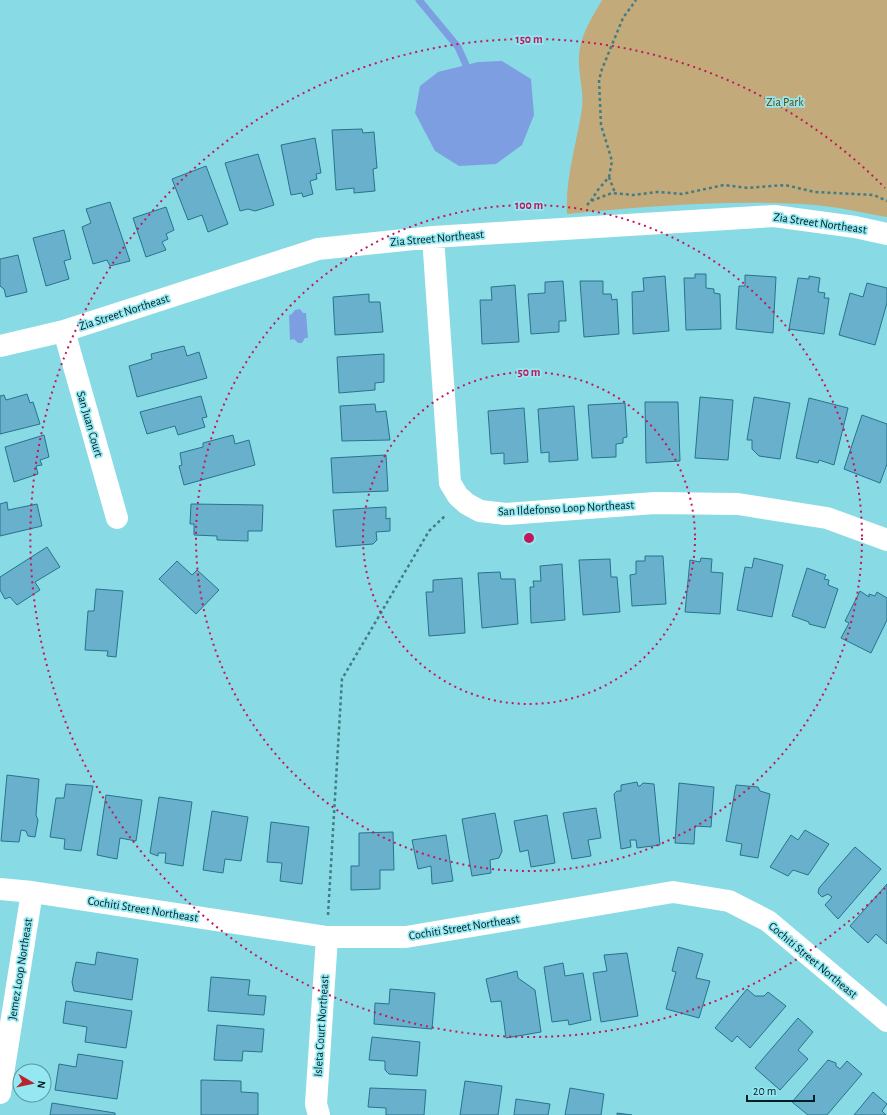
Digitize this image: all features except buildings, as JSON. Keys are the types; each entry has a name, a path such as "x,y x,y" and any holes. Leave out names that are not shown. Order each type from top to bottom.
{"street":[{"name":"Zia Street Northeast","path":"0,346 64,331 318,249 433,237 774,216 856,227 887,234"},
{"name":"San Ildefonso Loop Northeast","path":"433,237 450,483 462,500 480,511 506,514 655,503 738,504 827,518 887,540"},
{"name":"San Juan Court","path":"64,331 117,518"},
{"name":"Cochiti Street Northeast","path":"0,889 32,892 327,937 406,937 673,892 680,893 729,901 768,921 887,1021"},
{"name":"Jemez Loop Northeast","path":"0,1093 32,892"},
{"name":"Isleta Court Northeast","path":"319,1115 316,1104 327,937"}],"path":[{"path":"615,193 609,177 612,160 601,125 599,80 623,18 636,0"},
{"path":"583,228 583,213 597,191 609,177"},
{"path":"591,201 615,193 633,194 664,192 682,194 724,185 748,188 786,185 815,192 874,195 887,201"},
{"path":"327,937 342,679 429,531 462,500"}],"green space":[{"name":"Zia Park","path":"602,0 887,0 887,217 824,206 784,203 691,204 567,214 568,187 582,108 579,54 583,37"}],"water":[{"path":"502,61 531,79 534,115 522,145 496,164 459,166 435,151 415,113 420,86 438,72 478,62"},
{"path":"300,309 303,313 306,313 308,338 305,338 302,343 298,343 294,339 290,340 289,315 295,310"}],"waterway":[{"path":"419,0 458,47 466,65"}]}
